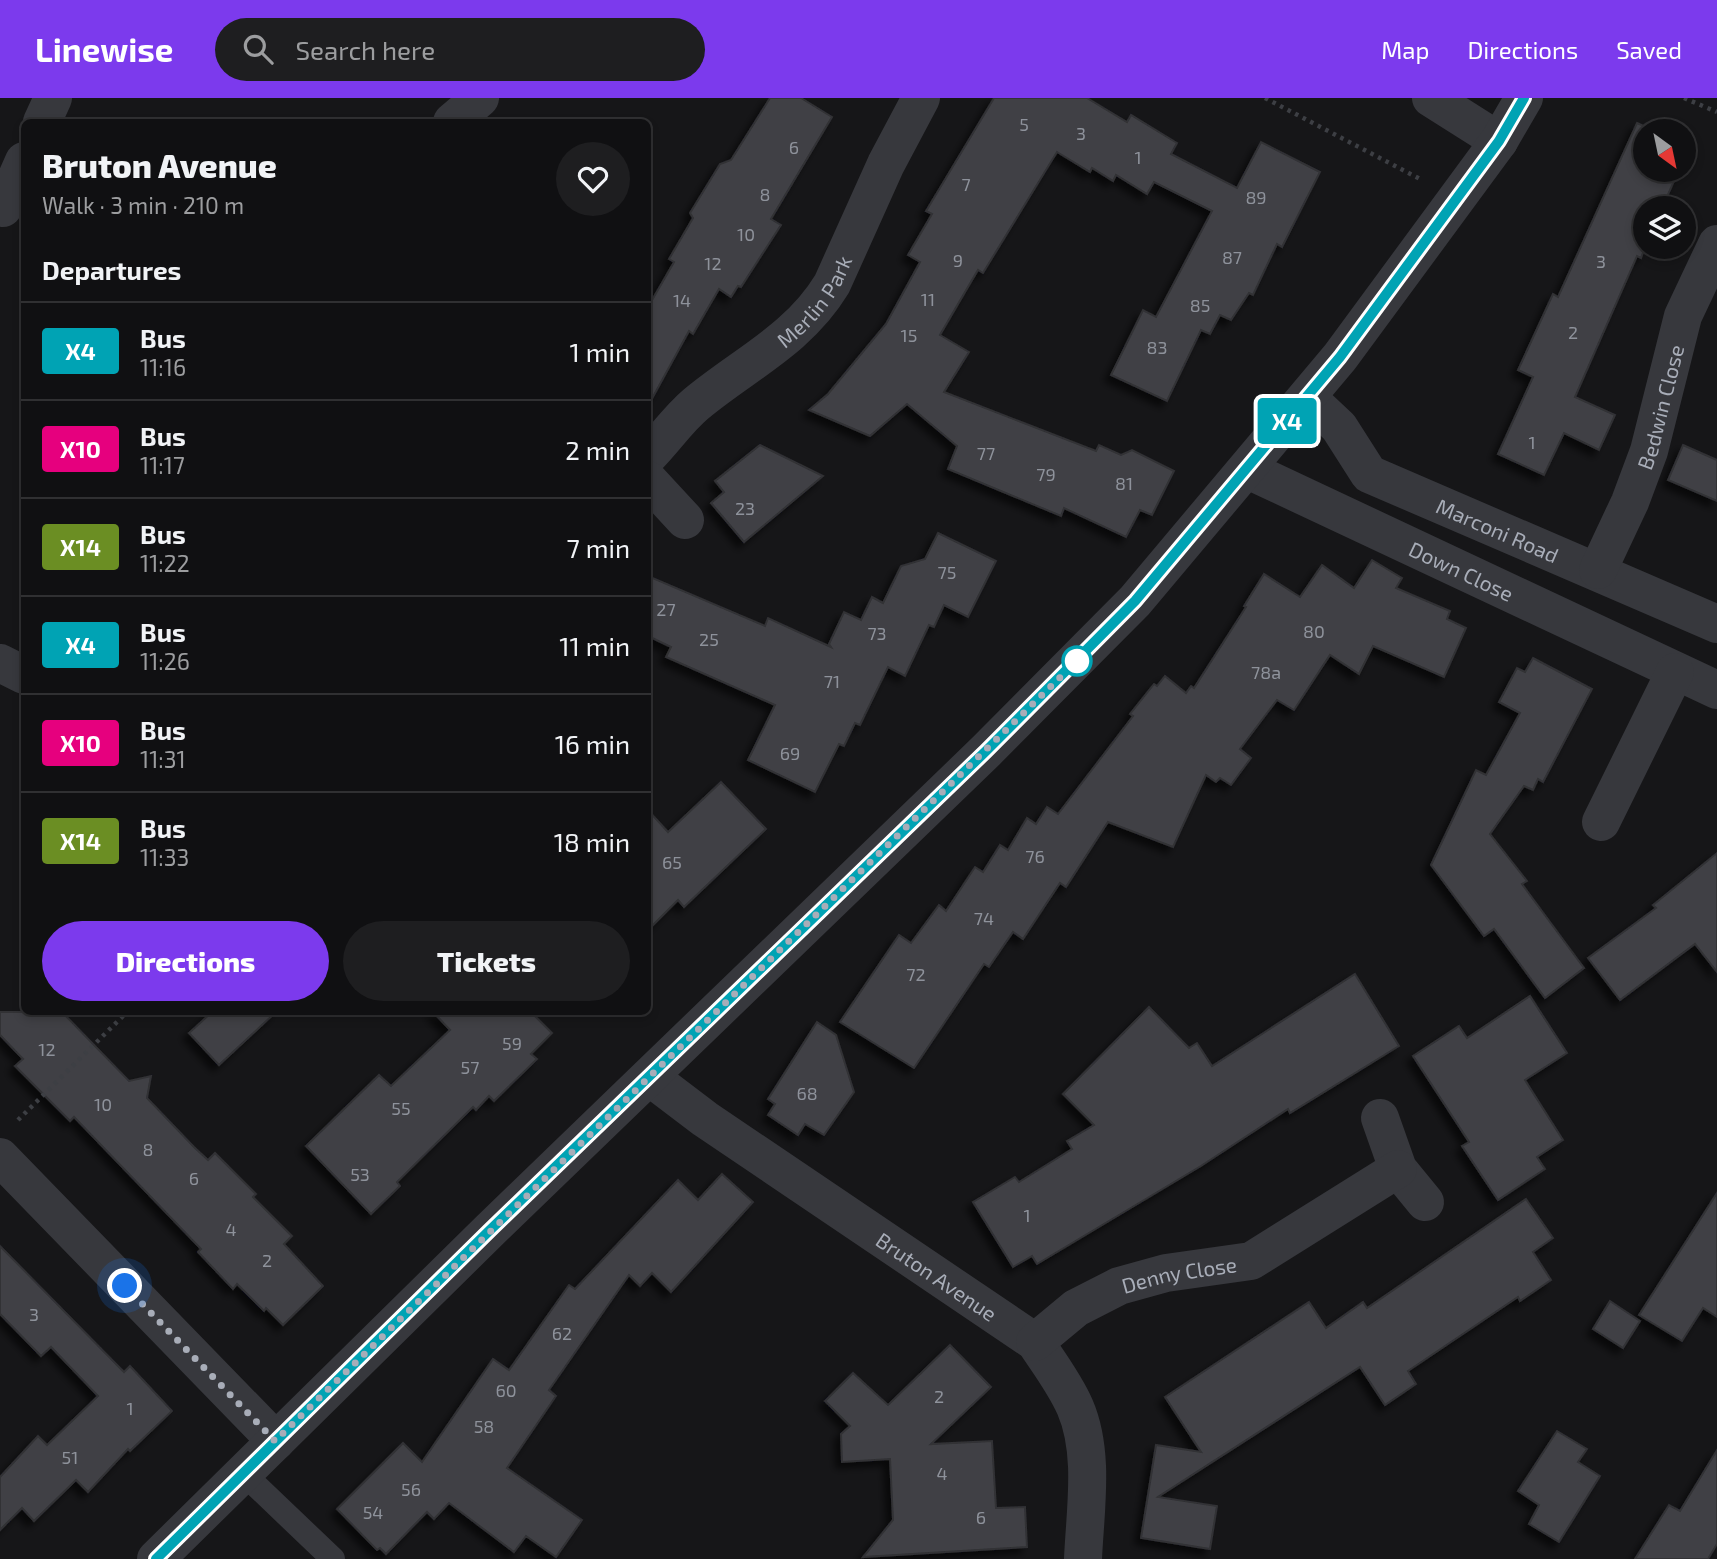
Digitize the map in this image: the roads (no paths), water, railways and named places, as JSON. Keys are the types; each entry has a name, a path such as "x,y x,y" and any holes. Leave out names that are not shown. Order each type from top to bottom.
{"street":[{"path":"43,119 53,98"},
{"path":"456,119 480,98"},
{"name":"Merlin Park","path":"651,453 688,411 793,333 821,302 832,284 886,164 921,98"},
{"path":"1432,98 1499,141"},
{"path":"156,1559 652,1078 1110,627 1248,470 1307,397 1499,141 1524,98"},
{"path":"9,208 21,170"},
{"name":"Bedwin Close","path":"1598,570 1635,489 1656,426 1678,329 1717,244"},
{"name":"Marconi Road","path":"1307,397 1339,427 1369,474 1598,570 1717,624"},
{"name":"Down Close","path":"1248,470 1675,673 1717,690"},
{"path":"651,483 685,520"},
{"path":"0,663 21,674"},
{"path":"1601,822 1675,673"},
{"name":"Bruton Avenue","path":"652,1078 705,1119 1035,1342 1070,1396 1080,1419 1086,1484 1083,1559"},
{"path":"1380,1118 1398,1169 1425,1202"},
{"path":"5,1143 275,1441"},
{"name":"Denny Close","path":"1035,1342 1076,1308 1119,1286 1166,1273 1251,1261 1398,1169"}],"lane":[{"path":"243,1473 333,1559"}]}
